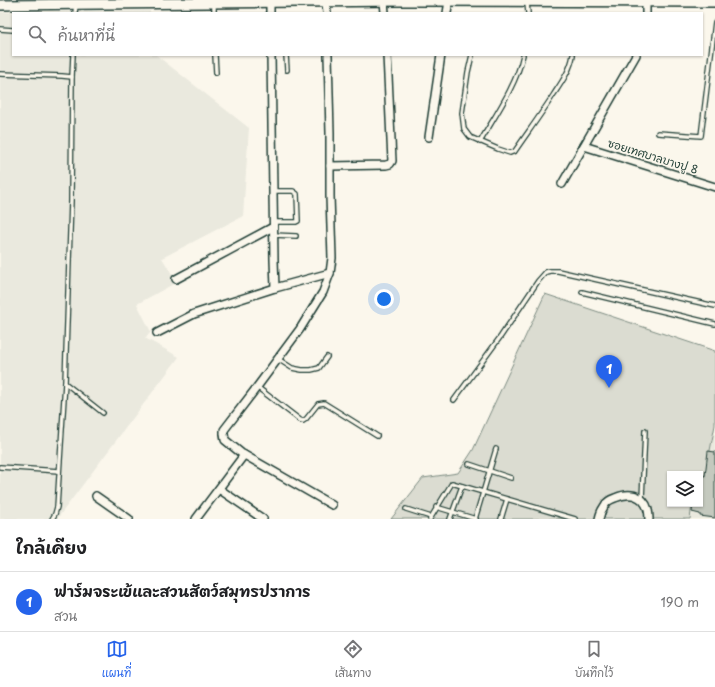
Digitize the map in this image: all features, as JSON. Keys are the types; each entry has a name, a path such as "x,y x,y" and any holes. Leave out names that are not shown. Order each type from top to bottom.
{"street":[{"path":"0,5 75,6 384,1 710,1"},
{"path":"384,1 385,12"},
{"path":"447,12 449,1"},
{"path":"270,2 270,12"},
{"path":"326,2 327,12"},
{"path":"646,2 646,12"},
{"path":"271,56 275,288"},
{"path":"328,56 332,258 330,273 323,292 300,329 224,430 224,434 225,440 244,455 332,505"},
{"path":"330,166 390,164 392,161 387,56"},
{"path":"429,137 441,56"},
{"path":"562,184 635,56"},
{"name":"ซอยเทศบาลบางปู 8","path":"584,146 715,187"},
{"path":"176,279 273,224"},
{"path":"157,333 194,314 275,288 330,273"},
{"path":"196,519 244,455"},
{"path":"219,489 263,519"},
{"path":"599,519 606,504 622,495 631,494 642,499 646,504 649,519"},
{"path":"96,496 129,519"}],"lane":[{"path":"527,2 528,12"},
{"path":"214,3 214,12"},
{"path":"658,133 701,136 715,22"},
{"path":"0,29 12,30"},
{"path":"52,519 57,507 65,383 71,201 73,56"},
{"path":"215,56 216,73"},
{"path":"286,56 287,70"},
{"path":"472,56 462,113 464,129 470,137 498,150 510,153 516,151 561,83 572,62 573,56"},
{"path":"480,142 512,84 523,56"},
{"path":"0,74 72,77"},
{"path":"273,191 296,192 298,221 273,224"},
{"path":"273,235 296,236"},
{"path":"454,400 501,336 538,281 546,272 558,271 715,306"},
{"path":"582,292 715,324"},
{"path":"278,359 292,368 311,370 318,368 327,357"},
{"path":"65,383 103,412"},
{"path":"257,387 300,420 304,421 318,404 324,403 377,436"},
{"path":"642,499 645,431"},
{"path":"436,507 476,519 496,449"},
{"path":"469,464 511,478"},
{"path":"0,467 59,471"},
{"path":"406,509 430,518 452,483 575,519"},
{"path":"450,519 462,486"},
{"path":"501,519 507,499"}],"shaded area":[{"path":"150,11 12,12 12,56 157,56 249,128 243,216 162,258 177,282 137,304 151,332 145,338 179,357 57,519 0,519 0,12"},
{"path":"545,294 715,351 715,425 705,476 703,476 703,471 667,471 667,507 692,507 690,519 391,519 423,478 458,473 473,450"},
{"path":"715,425 715,519 690,519 692,507 703,507 703,471 701,471"}],"building":[{"path":"708,451 715,452 715,518 700,516 700,514 692,512 693,507 703,507 703,476 705,476"}],"place":[{"name":"ฟาร์มจระเข้และสวนสัตว์สมุทรปราการ","path":"609,388"}]}
